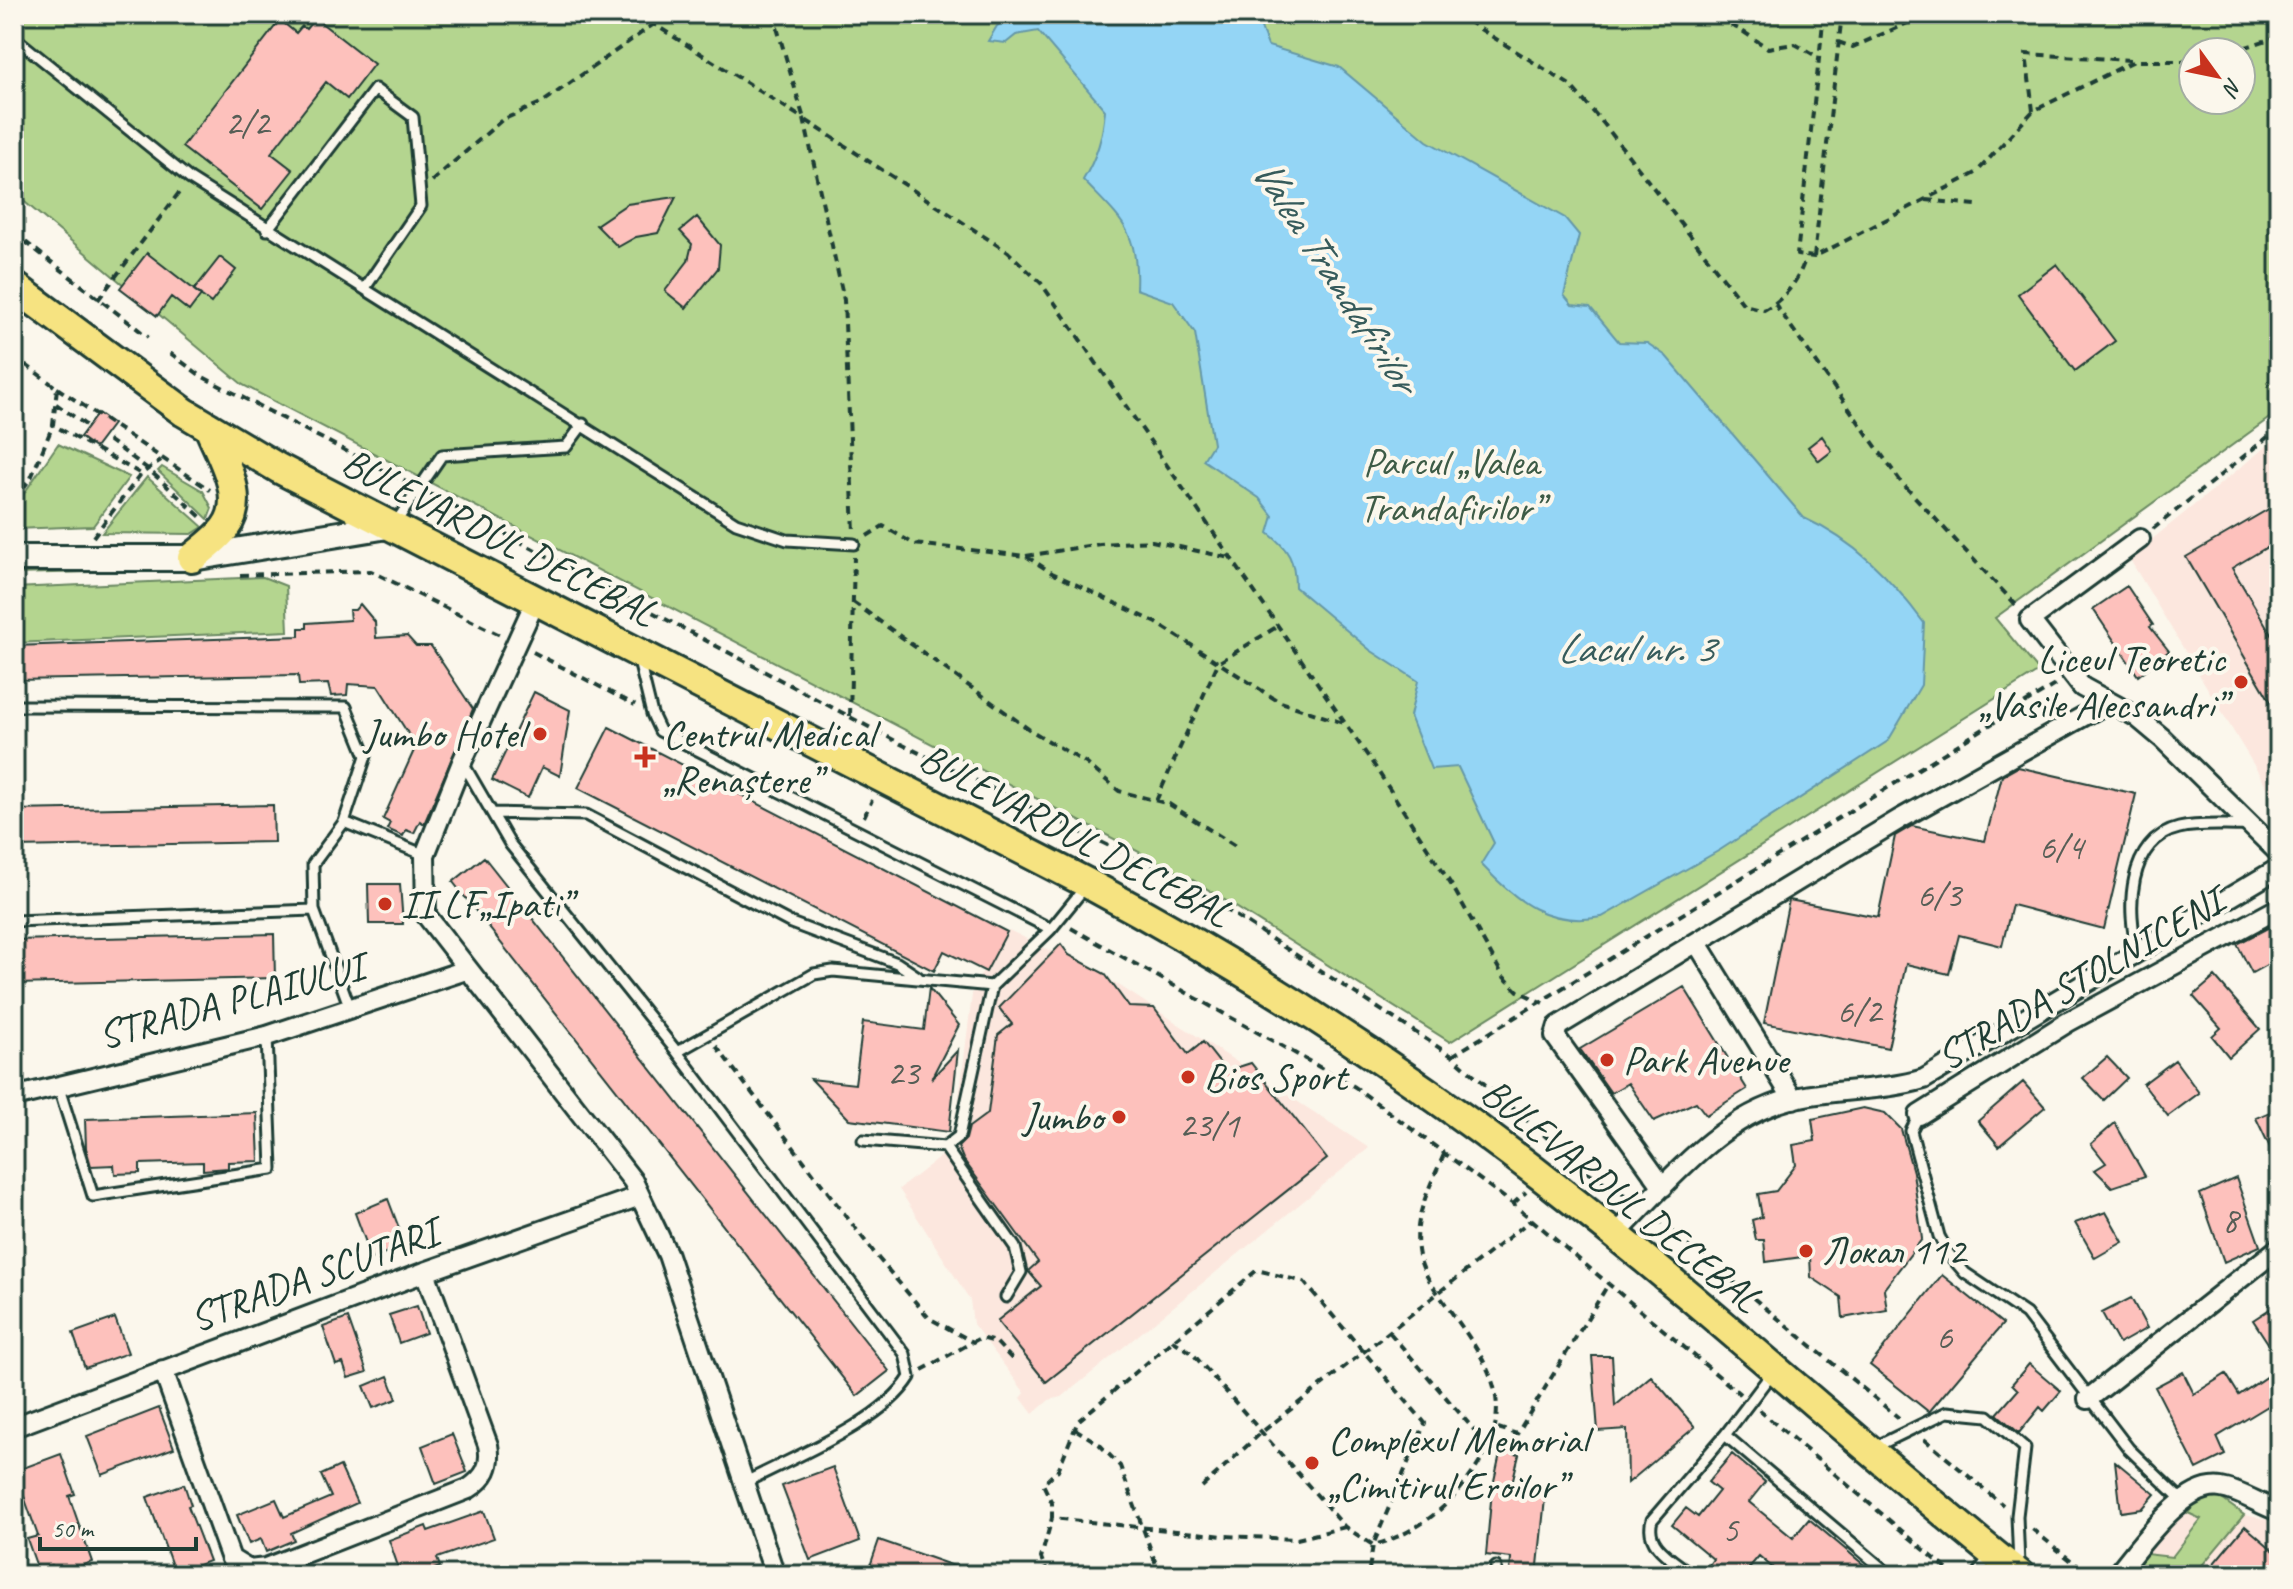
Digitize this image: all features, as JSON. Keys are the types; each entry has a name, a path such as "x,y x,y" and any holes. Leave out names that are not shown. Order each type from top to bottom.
{"main road":[{"name":"BULEVARDUL DECEBAL","path":"14,286 209,427 278,468 1087,883 1209,949 1365,1049 1542,1177 1871,1449 1984,1564 2020,1575"},
{"path":"192,558 225,529 235,510 234,489 209,427"}],"street":[{"path":"14,558 192,558 394,525"},
{"path":"2140,539 2030,620 2070,676 2082,687 2162,738 2277,848"},
{"path":"535,602 462,762 425,855 426,915 466,970 596,1130 640,1196 668,1255 775,1575"},
{"path":"1663,1187 1571,1061 1555,1031 1900,819 2109,702"},
{"path":"1614,1236 1720,1134 1758,1112 1793,1099 1894,1088 1924,1079 2279,868"},
{"name":"STRADA STOLNICENI","path":"1919,1115 2068,1022 2279,908"},
{"path":"1697,943 1793,1099"},
{"name":"STRADA PLAIULUI","path":"14,1097 267,1036 466,970"},
{"name":"STRADA SCUTARI","path":"14,1427 425,1272 640,1196"},
{"path":"2088,1399 2279,1248"},
{"path":"163,1370 231,1559 249,1570 266,1568 468,1489 485,1473 490,1456 488,1445 425,1272"},
{"path":"2116,1575 2182,1500 2197,1490 2224,1488 2275,1512"}],"lane":[{"path":"14,37 190,179 736,523 787,540 854,544"},
{"path":"267,230 375,89 413,117 421,206 365,288"},
{"path":"394,525 442,455 566,447 583,424"},
{"path":"637,654 652,714 660,731 1051,929"},
{"path":"14,706 346,707 366,756 344,822 313,864 314,910 350,1008"},
{"path":"462,762 510,844 677,1052 905,1354 910,1377 898,1396 842,1431 744,1483"},
{"path":"492,813 586,815 791,923 897,963 921,979"},
{"path":"344,822 425,855"},
{"path":"2139,952 2134,936 2132,892 2138,866 2153,843 2183,827 2251,825"},
{"path":"863,1140 945,1147 959,1136 992,986 1051,929 1082,895 1087,883"},
{"path":"14,921 314,910"},
{"path":"677,1052 814,974 833,971 992,986"},
{"path":"58,1085 93,1196 272,1169 267,1036"},
{"path":"1919,1115 1911,1131 1939,1236 1948,1253 1965,1273 2026,1314 2129,1449 2182,1500"},
{"path":"945,1147 1015,1247 1021,1272 1006,1297"},
{"path":"1692,1575 1653,1542 1650,1528 1660,1510 1725,1435 1774,1369"},
{"path":"1871,1449 1947,1412 1988,1416 2025,1448 2017,1516 2020,1575"},
{"path":"1725,1435 1890,1575"}],"path":[{"path":"638,14 1008,252 1041,283 1346,724 1454,889 1503,976 1518,991 1543,1003"},
{"path":"773,14 804,119 844,300 854,544 850,717"},
{"path":"1456,14 1570,85 1604,124 1736,297 1752,310 1764,310 1775,304 1792,287 1806,256"},
{"path":"1705,14 1739,29 1768,48 1795,44 1819,58"},
{"path":"1824,14 1797,255 1814,257 1976,173 2033,111 2134,61"},
{"path":"1814,257 1842,14"},
{"path":"1838,42 1853,47 1928,14"},
{"path":"420,192 502,120 543,102 654,24"},
{"path":"2257,43 2279,36"},
{"path":"2033,111 2026,54 2177,61"},
{"path":"98,300 190,179"},
{"path":"1924,200 1976,205"},
{"path":"14,233 148,337"},
{"path":"1775,304 1901,482 2030,620"},
{"path":"170,353 201,376"},
{"path":"14,368 16,358 212,492 216,501"},
{"path":"14,500 31,478 53,425 57,388"},
{"path":"56,404 87,426"},
{"path":"53,425 141,474"},
{"path":"2140,539 2279,428"},
{"path":"108,440 148,469 212,527"},
{"path":"106,538 92,538 141,474 161,460"},
{"path":"854,544 883,526 914,544 1026,556 1100,544 1152,541 1232,559"},
{"path":"1026,556 1052,573 1157,623 1278,701 1346,724"},
{"path":"853,602 1030,730 1086,763 1119,791 1169,804 1237,847"},
{"path":"1156,801 1218,663 1278,626"},
{"path":"1452,1056 1543,1003 2070,676"},
{"path":"707,1035 879,1259 929,1318 973,1342"},
{"path":"1171,1340 1192,1353 1345,1527 1373,1545 1400,1539 1444,1506 1471,1476 1498,1428 1496,1397 1484,1364 1420,1261 1417,1235 1426,1196 1445,1152 1532,1219 1954,1575"},
{"path":"1202,1487 1262,1432 1532,1219"},
{"path":"1048,1575 1041,1558 1052,1518 1052,1503 1043,1484 1058,1470 1078,1421 1257,1270 1304,1282 1425,1423 1373,1545 1368,1575"},
{"path":"1498,1428 1517,1434 1609,1283"},
{"path":"1390,1333 1489,1447"},
{"path":"910,1377 980,1338 996,1342 1012,1359"},
{"path":"1075,1429 1099,1444 1120,1466 1160,1575"},
{"path":"1052,1518 1297,1539 1345,1527"}],"shaded area":[{"name":"Liceul Teoretic „Vasile Alecsandri”","path":"2279,436 2279,807 2129,558"},
{"name":"Jumbo","path":"1009,930 1120,986 1369,1148 1062,1397 1049,1400 1033,1414 1021,1398 1025,1393 973,1324 970,1300 899,1189 953,1147 973,987"},
{"path":"2219,1497 2244,1515 2279,1522 2279,1575 2125,1575 2195,1498"}],"green space":[{"name":"Parcul „Valea Trandafirilor”","path":"14,14 2279,14 2279,411 1995,618 2039,671 1450,1042 1193,880 243,385 14,193"},
{"path":"58,444 129,477 93,526 14,529 14,508"},
{"path":"162,467 203,491 212,508 208,519 158,471"},
{"path":"147,477 203,527 192,534 102,533"},
{"path":"92,566 92,572 14,574 14,568"},
{"path":"263,577 286,586 288,631 14,643 14,588"},
{"path":"2201,1496 2219,1497 2244,1515 2194,1575 2129,1575 2146,1554 2172,1557 2201,1519 2188,1513"}],"water":[{"name":"Lacul nr. 3","path":"1016,14 1256,14 1268,46 1339,67 1427,141 1565,218 1579,235 1564,295 1572,305 1590,307 1619,342 1647,343 1666,356 1804,518 1840,538 1871,562 1924,623 1921,685 1888,741 1720,850 1602,917 1582,919 1549,915 1507,890 1481,864 1494,843 1458,767 1431,769 1410,716 1418,681 1370,650 1295,587 1289,556 1268,533 1273,516 1259,498 1203,460 1213,444 1195,333 1173,302 1136,289 1131,239 1117,217 1083,180 1098,146 1105,110 1038,31 1016,35 1006,43 988,41 997,26"}],"building":[{"path":"315,18 374,64 347,99 326,82 271,153 293,170 262,209 182,147 280,20 296,33 302,26 306,29"},
{"path":"676,197 658,233 636,237 618,247 596,225 627,204"},
{"path":"697,217 720,245 718,268 686,308 665,291 688,261 692,244 680,231"},
{"path":"147,253 201,295 189,311 171,297 157,316 120,288"},
{"path":"220,257 236,270 211,303 194,290"},
{"path":"2057,264 2115,341 2075,371 2018,294"},
{"path":"98,413 113,424 95,448 80,437"},
{"path":"1822,436 1832,451 1819,461 1808,447"},
{"path":"2279,503 2279,540 2232,568 2279,647 2279,716 2186,557"},
{"path":"2127,586 2153,625 2150,627 2169,651 2138,676 2093,609"},
{"path":"360,604 375,622 376,638 407,636 416,646 431,646 473,709 424,824 420,821 414,833 406,830 403,836 387,829 390,823 383,819 416,746 378,686 348,684 347,695 331,696 328,684 299,685 298,675 14,680 14,646 299,636 299,628 307,628 307,623 350,620 349,610 355,610"},
{"name":"Jumbo Hotel","path":"534,692 570,710 560,776 542,767 528,798 492,780"},
{"path":"609,727 1007,932 986,972 944,951 934,971 578,788"},
{"path":"2018,767 2136,794 2104,929 2012,905 2002,946 1959,935 1949,974 1906,964 1888,1048 1764,1023 1789,900 1878,917 1895,836 1912,826 1985,841 2002,776"},
{"path":"273,805 274,842 14,847 14,810"},
{"path":"484,857 889,1371 857,1396 453,882"},
{"name":"II LF„Ipati”","path":"368,884 400,884 403,924 369,924"},
{"path":"2279,922 2279,958 2252,973 2237,944"},
{"path":"274,934 275,978 14,984 14,940"},
{"name":"Jumbo","path":"1061,944 1069,955 1105,974 1129,1007 1154,1008 1188,1054 1203,1042 1226,1071 1251,1063 1327,1159 1046,1382 997,1321 1041,1286 1028,1271 1038,1262 963,1159 958,1147 966,1139 969,1127 988,1113 998,1035 1012,1024 999,1008"},
{"path":"2215,977 2260,1029 2229,1057 2212,1036 2221,1028 2193,996"},
{"path":"1684,987 1747,1089 1706,1115 1696,1102 1654,1121 1628,1083 1611,1093 1580,1049"},
{"path":"929,988 959,1025 931,1079 958,1050 949,1132 849,1119 811,1079 855,1084 863,1022 924,1030"},
{"path":"2107,1057 2127,1078 2104,1100 2083,1078"},
{"path":"2175,1060 2199,1093 2168,1116 2143,1084"},
{"path":"2023,1082 2045,1107 1999,1146 1978,1121"},
{"path":"1863,1108 1885,1113 1901,1129 1913,1172 1922,1239 1884,1289 1887,1310 1843,1318 1841,1297 1811,1277 1810,1256 1766,1262 1764,1240 1756,1240 1752,1220 1762,1217 1758,1194 1776,1191 1796,1165 1793,1145 1815,1141 1812,1119"},
{"path":"2279,1108 2279,1166 2256,1118"},
{"path":"257,1113 259,1161 228,1162 228,1168 203,1170 203,1162 140,1164 140,1173 115,1174 114,1165 91,1166 86,1148 85,1119"},
{"path":"2115,1123 2145,1176 2112,1187 2095,1170 2106,1163 2091,1144"},
{"path":"2236,1178 2260,1246 2224,1262 2200,1194"},
{"path":"388,1199 405,1244 372,1259 355,1213"},
{"path":"2106,1212 2123,1242 2095,1258 2075,1223"},
{"path":"1942,1275 2003,1324 1929,1412 1870,1365"},
{"path":"2131,1298 2147,1328 2119,1344 2102,1313"},
{"path":"417,1306 426,1333 399,1343 389,1315"},
{"path":"2270,1309 2279,1324 2279,1360 2253,1320"},
{"path":"115,1318 128,1353 85,1368 73,1333"},
{"path":"348,1318 367,1372 348,1378 343,1363 336,1365 323,1327"},
{"path":"1592,1356 1612,1356 1615,1406 1651,1376 1695,1427 1628,1483 1627,1429 1598,1431"},
{"path":"2029,1364 2061,1391 2044,1411 2040,1407 2019,1433 1997,1414 2018,1390 2012,1384"},
{"path":"2279,1368 2279,1422 2268,1406 2217,1437 2225,1455 2197,1469 2155,1387 2183,1372 2194,1394 2226,1374 2239,1395"},
{"path":"388,1376 397,1399 373,1408 364,1386"},
{"path":"159,1408 174,1448 102,1475 87,1436"},
{"path":"452,1434 467,1472 436,1484 422,1446"},
{"path":"1501,1449 1519,1455 1512,1483 1546,1489 1537,1575 1510,1573 1511,1558 1486,1555 1492,1490"},
{"path":"61,1454 75,1494 69,1496 92,1562 54,1575 51,1565 38,1570 27,1539 38,1536 15,1471"},
{"path":"1732,1454 1765,1482 1749,1502 1793,1538 1809,1519 1876,1575 1781,1575 1759,1556 1743,1575 1702,1575 1713,1559 1672,1525 1686,1508 1698,1517 1719,1491 1708,1482"},
{"path":"2115,1461 2155,1494 2142,1509 2121,1512"},
{"path":"340,1466 357,1503 291,1533 294,1540 266,1552 261,1539 249,1544 237,1515 276,1499 284,1517 331,1497 321,1475"},
{"path":"833,1467 860,1541 810,1560 782,1486"},
{"path":"184,1484 191,1505 188,1506 209,1561 175,1574 147,1497"},
{"path":"484,1511 494,1538 437,1558 440,1567 417,1575 401,1575 389,1540 426,1526 428,1531"},
{"path":"2245,1526 2279,1555 2279,1575 2204,1575"},
{"path":"879,1540 971,1572 971,1575 867,1575"}],"place":[{"name":"Liceul Teoretic „Vasile Alecsandri”","path":"2241,682"},
{"name":"Jumbo Hotel","path":"540,734"},
{"name":"Centrul Medical „Renaștere”","path":"645,757"},
{"name":"II LF„Ipati”","path":"385,904"},
{"name":"Park Avenue","path":"1607,1060"},
{"name":"Bios Sport","path":"1188,1077"},
{"name":"Jumbo","path":"1119,1117"},
{"name":"Локал 112","path":"1806,1251"},
{"name":"Complexul Memorial „Cimitirul Eroilor”","path":"1312,1463"}],"water label":[{"name":"Valea Trandafirilor","path":"1335,275"}]}
